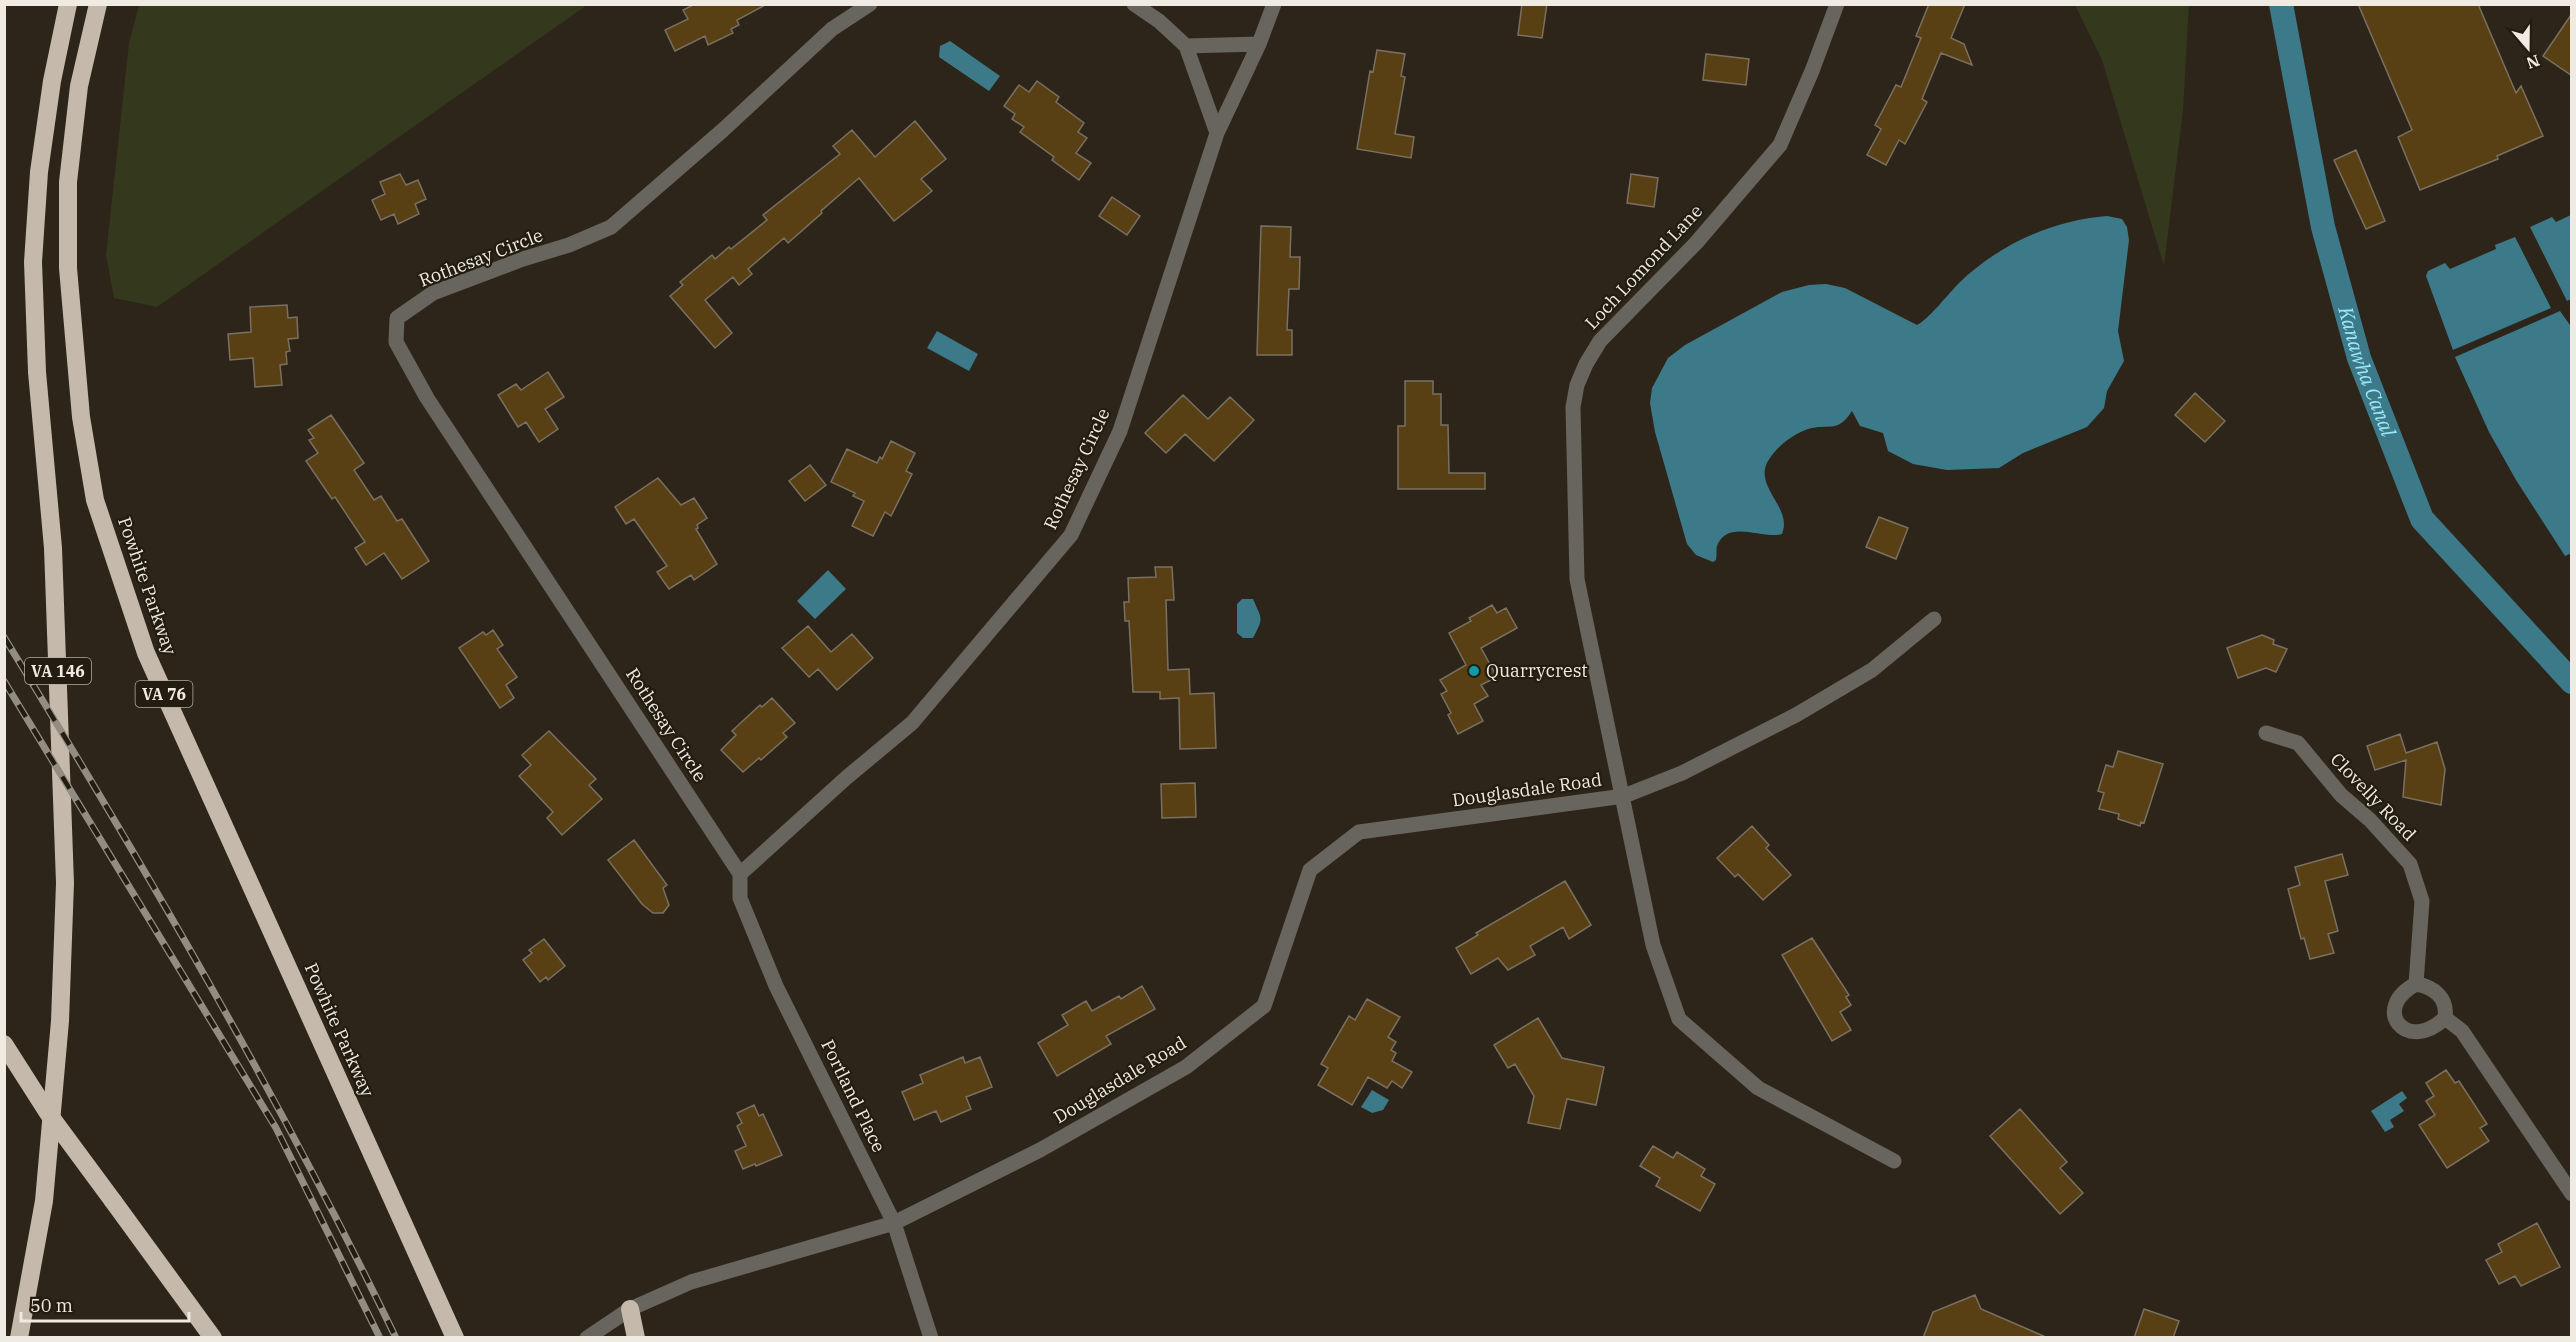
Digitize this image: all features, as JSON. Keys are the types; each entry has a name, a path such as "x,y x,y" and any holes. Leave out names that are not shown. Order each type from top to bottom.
{"highway":[{"name":"VA 146","path":"19,1338 44,1201 62,986 65,883 53,548 37,372 33,262 39,172 52,81 68,4"},
{"name":"Powhite Parkway","path":"98,4 79,86 68,182 68,257 81,417 95,500 146,653 455,1338"},
{"path":"4,1044 48,1113 213,1338"},
{"path":"630,1309 636,1338"}],"street":[{"name":"Rothesay Circle","path":"870,4 832,29 723,130 611,227 569,245 433,293 397,318 396,342 428,398 740,874 846,778 912,723 1071,535 1120,431 1217,133 1259,44 1274,4"},
{"path":"1134,4 1159,21 1186,46 1217,133"},
{"name":"Loch Lomond Lane","path":"1837,4 1812,71 1780,145 1696,243 1600,341 1586,364 1577,385 1573,407 1577,579 1624,796 1653,945 1678,1019 1758,1088 1894,1161"},
{"path":"1186,46 1259,44"},
{"name":"Douglasdale Road","path":"587,1338 630,1309 692,1282 894,1223 1040,1150 1186,1066 1264,1006 1310,870 1359,832 1624,796 1682,773 1796,715 1872,670 1934,619"},
{"name":"Clovelly Road","path":"2266,733 2298,743 2341,795 2370,820 2410,864 2422,901 2416,984"},
{"name":"Portland Place","path":"740,874 740,898 776,986 894,1223 932,1338"},
{"path":"2416,984 2427,985 2442,998 2447,1009 2445,1018 2434,1029 2415,1033 2398,1026 2394,1010 2404,990 2416,984"},
{"path":"2445,1018 2462,1030 2571,1194"}],"green space":[{"path":"139,4 587,5 157,307 114,298 106,255 129,43"},
{"path":"2075,5 2189,5 2183,110 2164,266 2102,60"}],"water":[{"path":"950,41 1000,76 989,91 939,57 940,46"},
{"path":"2571,215 2571,299 2567,301 2530,227 2552,217 2556,222"},
{"path":"2107,216 2122,219 2127,227 2129,240 2118,331 2124,361 2107,391 2104,408 2087,427 2023,453 1999,468 1947,470 1913,464 1888,451 1883,433 1860,426 1852,411 1842,423 1815,427 1797,434 1780,446 1768,461 1765,480 1782,515 1784,524 1782,534 1737,531 1729,533 1717,546 1716,560 1713,562 1696,555 1687,544 1655,432 1650,403 1652,388 1668,358 1685,345 1782,292 1809,285 1826,284 1845,288 1917,325 1927,318 1974,269 2009,246 2047,229 2087,218"},
{"path":"2515,237 2551,308 2453,350 2426,276 2428,271 2445,263 2450,269 2496,249 2495,245"},
{"path":"2560,311 2572,328 2572,553 2565,556 2516,480 2489,432 2455,357"},
{"path":"937,331 978,354 969,371 927,348"},
{"path":"828,570 846,589 815,619 797,601"},
{"path":"1242,599 1253,599 1260,615 1259,626 1253,638 1243,638 1237,633 1237,604"},
{"path":"1372,1090 1389,1100 1383,1110 1372,1113 1361,1107"},
{"path":"2402,1091 2407,1098 2399,1104 2404,1111 2390,1120 2394,1127 2385,1132 2371,1111"}],"building":[{"path":"695,4 767,4 737,20 739,25 731,29 733,33 708,45 705,36 675,51 665,30 688,19 683,10"},
{"path":"1522,4 1547,4 1542,38 1518,35"},
{"path":"1929,4 1965,4 1951,38 1964,44 1972,65 1941,53 1922,99 1927,102 1905,144 1899,140 1886,165 1867,155 1881,129 1875,125 1896,85 1901,87 1921,38 1916,36"},
{"path":"2358,4 2478,4 2516,93 2521,86 2543,136 2497,156 2498,159 2420,190 2398,137 2412,130"},
{"path":"2571,15 2571,75 2543,56"},
{"path":"1377,50 1405,54 1401,76 1405,77 1395,134 1414,137 1411,158 1357,149 1370,71 1373,72"},
{"path":"1706,54 1749,59 1746,85 1703,80"},
{"path":"1037,81 1059,97 1056,102 1084,123 1078,132 1087,138 1076,153 1091,163 1079,180 1052,160 1054,157 1020,132 1024,127 1012,119 1015,114 1004,106 1019,85 1029,92"},
{"path":"915,121 946,159 921,179 932,191 894,221 859,178 788,243 784,238 748,269 752,274 739,285 733,277 705,300 732,333 715,348 670,296 683,285 680,282 712,255 715,259 729,247 731,249 767,220 763,215 840,154 833,146 852,130 875,157"},
{"path":"2356,150 2385,221 2366,229 2334,160"},
{"path":"400,174 406,185 418,180 426,199 415,204 419,214 398,224 394,214 381,220 372,200 385,194 380,182"},
{"path":"1631,174 1658,178 1654,207 1627,203"},
{"path":"1112,197 1140,216 1127,235 1099,216"},
{"path":"1261,226 1291,227 1290,257 1300,257 1299,289 1289,289 1287,330 1292,330 1292,355 1257,355"},
{"path":"287,305 288,318 297,317 298,338 288,339 290,351 286,352 287,364 280,365 282,385 255,387 253,358 230,360 228,334 251,332 250,307"},
{"path":"548,372 564,397 545,409 558,429 539,442 526,422 518,427 498,395 516,384 521,390"},
{"path":"1405,381 1433,381 1433,394 1441,394 1441,425 1448,425 1449,473 1485,473 1485,489 1398,489 1398,426 1405,426"},
{"path":"2195,393 2225,421 2205,442 2175,415"},
{"path":"1183,395 1208,419 1230,397 1254,420 1214,461 1185,434 1166,453 1145,433"},
{"path":"331,415 364,463 354,470 374,500 381,496 397,521 402,519 429,561 402,579 384,553 366,565 355,548 365,542 335,497 332,499 306,461 318,453 309,440 314,438 308,430"},
{"path":"891,441 915,453 906,471 912,474 891,516 885,512 873,536 852,526 864,501 853,496 855,493 831,482 847,449 877,463 880,457 882,459"},
{"path":"810,465 826,485 805,501 789,481"},
{"path":"658,478 681,505 694,498 707,518 697,525 696,529 717,564 694,580 691,575 669,589 657,572 667,566 634,519 626,524 615,507"},
{"path":"1879,517 1908,528 1896,559 1866,547"},
{"path":"1155,567 1172,567 1174,600 1166,600 1168,670 1189,669 1190,694 1214,693 1216,748 1180,749 1179,698 1160,699 1160,692 1133,692 1129,621 1125,621 1124,602 1129,602 1128,578 1156,577"},
{"name":"Quarrycrest","path":"1492,605 1497,613 1506,608 1517,628 1481,648 1497,677 1481,685 1488,696 1474,704 1483,721 1458,734 1441,694 1447,691 1440,680 1466,665 1449,633 1471,621 1469,618"},
{"path":"808,626 831,652 852,634 873,658 837,690 818,669 809,677 782,648"},
{"path":"493,630 503,645 497,649 517,677 506,685 514,698 500,708 459,648 483,632 486,635"},
{"path":"2262,635 2274,640 2273,644 2287,649 2276,672 2266,668 2238,678 2227,648"},
{"path":"772,698 795,723 783,733 787,737 761,760 759,758 743,772 721,750 736,735 732,731 760,705 762,707"},
{"path":"549,731 596,779 589,785 602,799 562,835 547,818 553,812 519,776 531,765 522,755"},
{"path":"2400,734 2406,753 2437,742 2445,769 2441,805 2403,797 2406,760 2375,770 2367,746"},
{"path":"2118,751 2163,764 2144,823 2141,822 2140,826 2118,819 2119,814 2099,809 2104,793 2098,791 2106,765 2113,767"},
{"path":"1195,783 1196,817 1162,818 1161,784"},
{"path":"1752,826 1769,845 1766,848 1791,875 1763,900 1738,874 1735,877 1717,858"},
{"path":"634,840 667,885 663,888 669,905 663,913 653,913 642,904 608,860"},
{"path":"2342,854 2348,875 2325,881 2338,931 2328,934 2334,953 2310,959 2304,938 2301,939 2288,889 2300,885 2295,867"},
{"path":"1565,881 1591,925 1569,939 1563,927 1530,946 1535,955 1508,970 1498,958 1471,974 1456,948 1478,935 1476,933"},
{"path":"1812,938 1849,995 1846,997 1851,1005 1840,1012 1851,1030 1832,1041 1782,955"},
{"path":"544,939 565,966 548,980 546,977 540,982 523,960 532,953 529,950"},
{"path":"1142,986 1155,1009 1106,1036 1111,1044 1057,1076 1038,1043 1068,1025 1062,1015 1086,1001 1092,1011 1119,996 1121,999"},
{"path":"1367,999 1400,1017 1388,1037 1396,1042 1391,1050 1396,1053 1392,1061 1412,1072 1402,1088 1392,1081 1387,1088 1368,1077 1352,1105 1318,1085 1328,1068 1321,1064 1349,1016 1355,1020"},
{"path":"1538,1018 1562,1058 1604,1067 1596,1105 1567,1099 1560,1129 1528,1123 1534,1096 1515,1064 1508,1068 1494,1045"},
{"path":"963,1057 965,1063 980,1057 992,1087 966,1097 971,1109 941,1122 936,1111 914,1120 902,1092 923,1083 920,1075"},
{"path":"2446,1070 2455,1083 2459,1081 2487,1124 2480,1128 2489,1141 2447,1168 2419,1125 2435,1115 2426,1101 2434,1096 2426,1083"},
{"path":"754,1105 759,1116 763,1114 782,1155 743,1169 735,1151 746,1146 737,1126 742,1123 737,1113"},
{"path":"2020,1109 2067,1162 2060,1168 2083,1193 2060,1214 1990,1136"},
{"path":"1653,1146 1673,1158 1677,1152 1705,1169 1701,1176 1715,1184 1700,1211 1656,1186 1660,1178 1640,1166"},
{"path":"2537,1223 2560,1267 2521,1286 2515,1276 2499,1284 2486,1260 2502,1252 2498,1244"},
{"path":"1975,1295 1981,1309 2048,1338 1923,1338 1933,1312"},
{"path":"2144,1309 2179,1321 2173,1338 2134,1338"}],"waterway":[{"name":"Kanawha Canal","path":"2281,4 2323,227 2359,358 2422,519 2572,682"}],"railway":[{"path":"4,637 108,809 209,983 305,1159 396,1338"},
{"path":"4,681 276,1128 380,1338"}],"place":[{"name":"Quarrycrest","path":"1474,671"}]}
